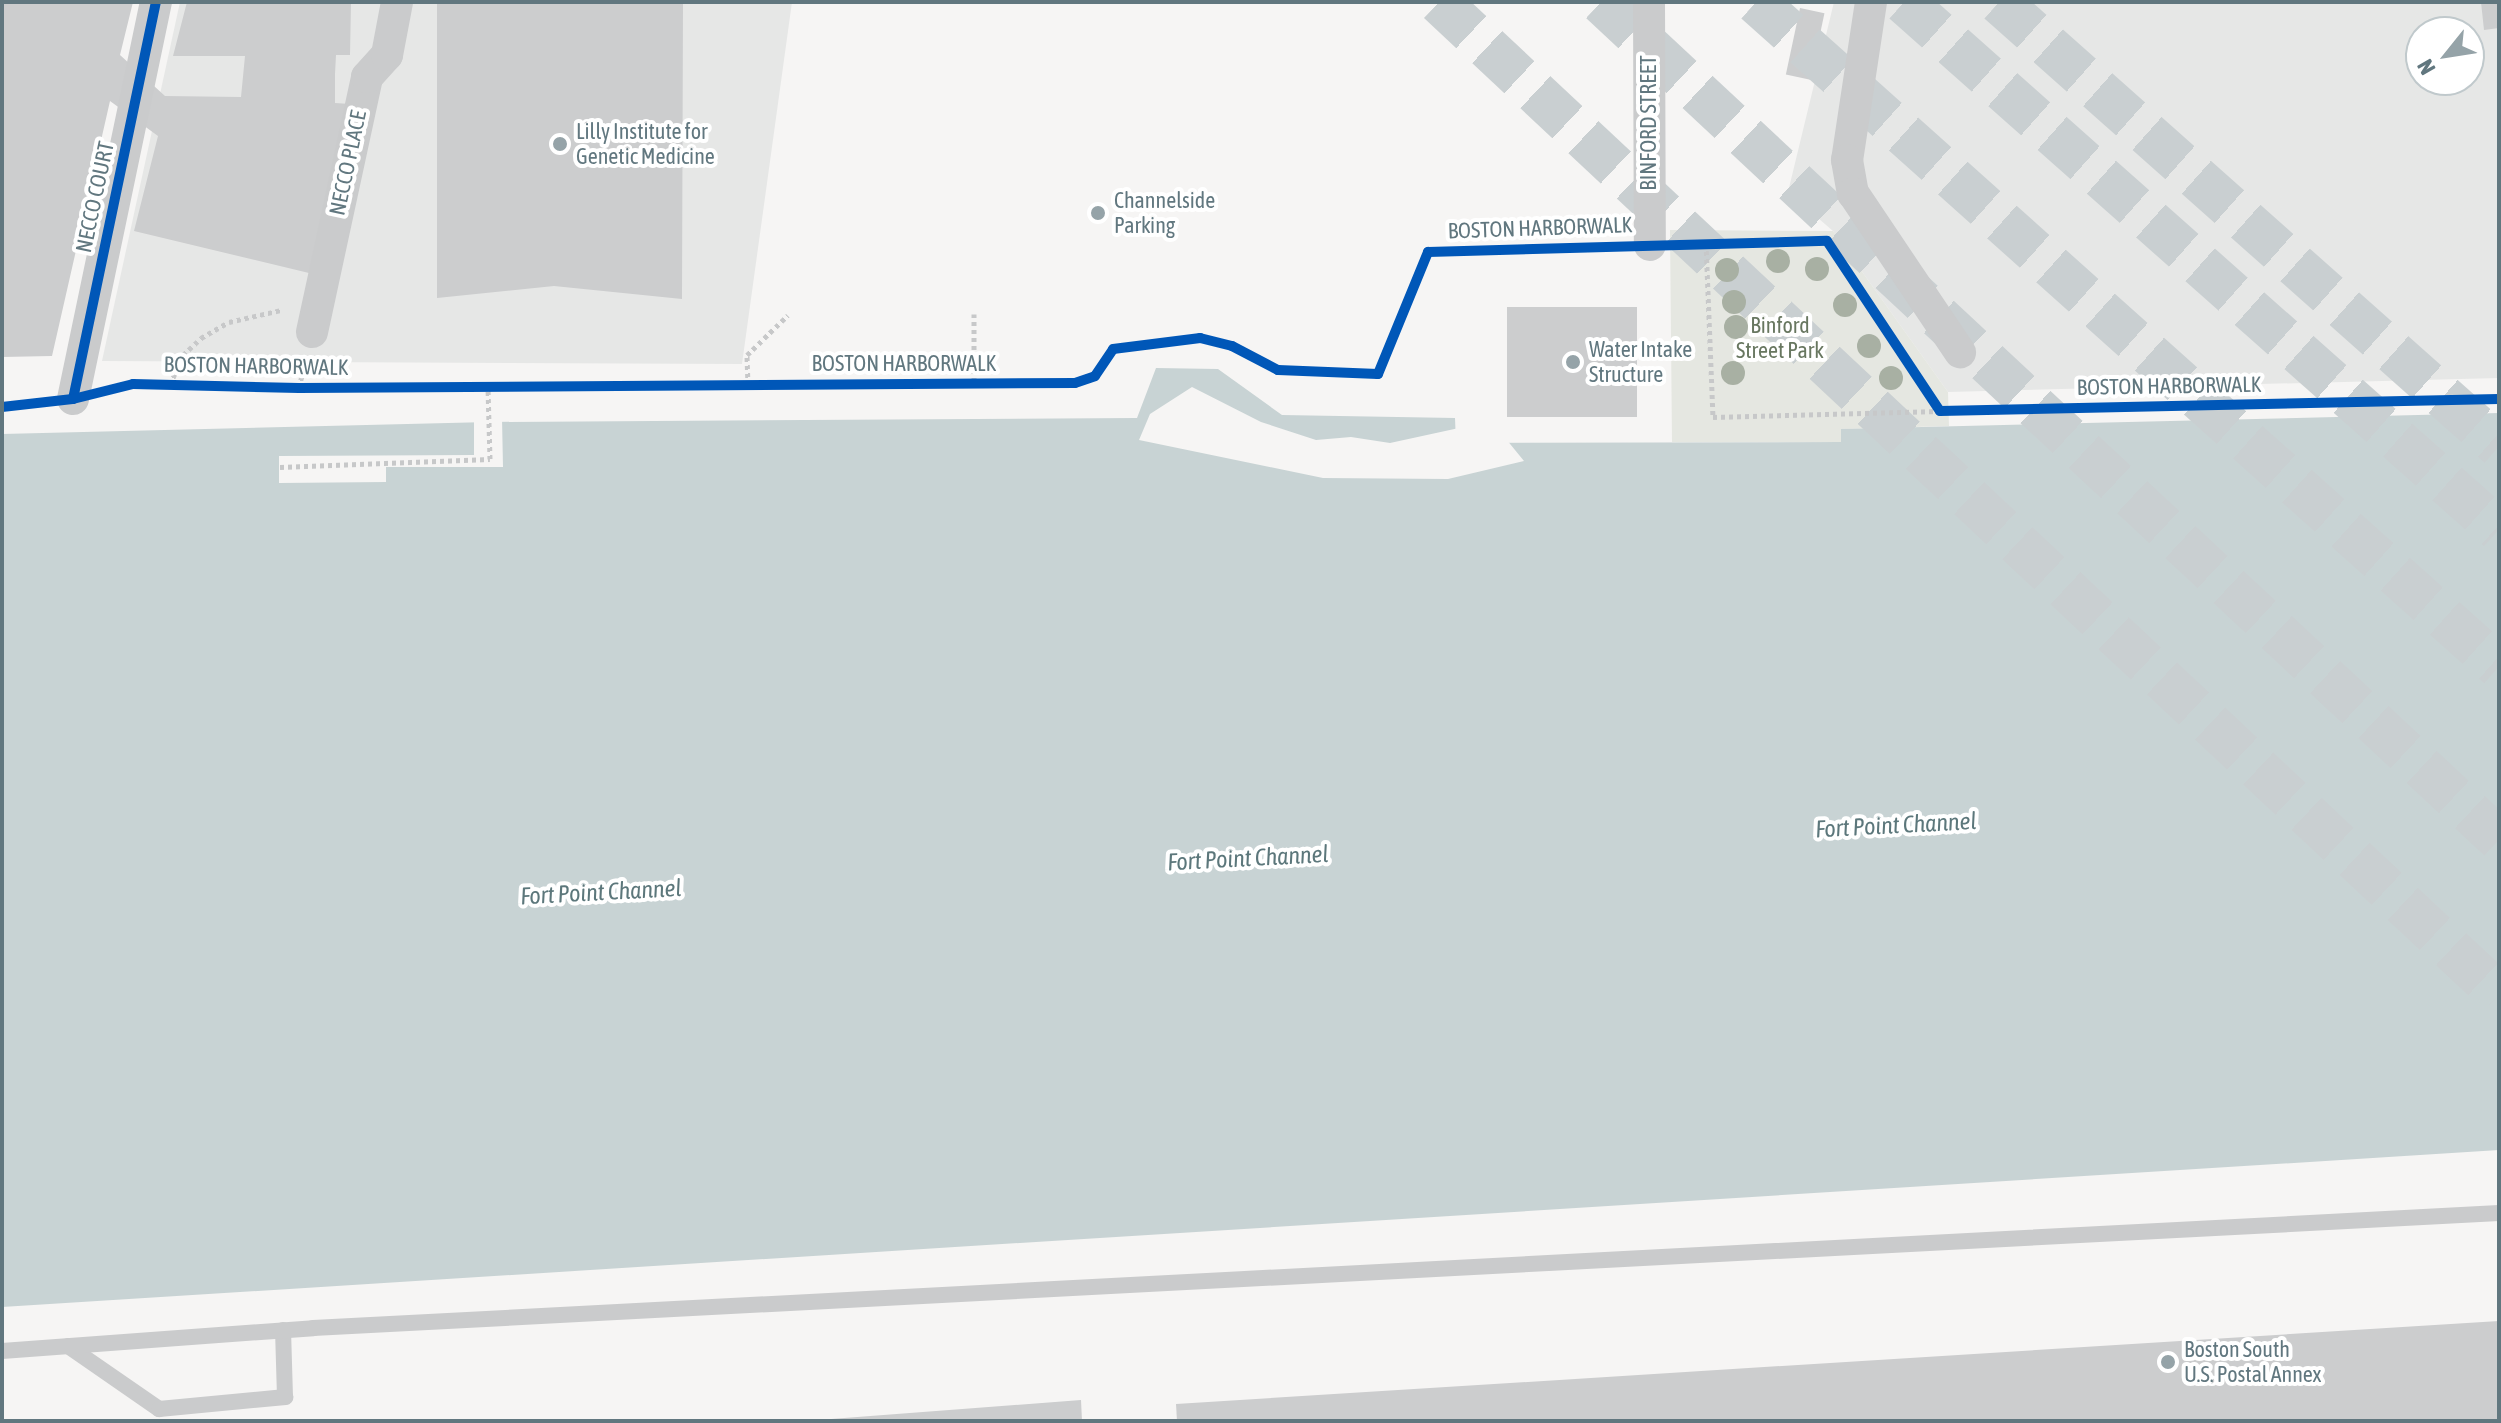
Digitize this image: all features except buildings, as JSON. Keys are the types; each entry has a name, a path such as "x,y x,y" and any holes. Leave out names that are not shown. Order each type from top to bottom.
{"street":[{"name":"NECCO COURT","path":"73,399 156,2"},
{"name":"NECCO PLACE","path":"315,319 367,77 387,55 397,2"},
{"name":"BINFORD STREET","path":"1649,2 1650,245"},
{"path":"1871,2 1847,160 1853,193 1960,352"}],"lane":[{"path":"2,1351 283,1330 2499,1213"},
{"path":"68,1346 159,1409 285,1397 283,1330"}],"path":[{"path":"1706,243 1713,417 1956,410"},
{"path":"974,314 974,384"},
{"path":"748,385 747,355 788,315"},
{"path":"170,385 183,355 229,322 315,319"},
{"path":"732,385 763,385"},
{"path":"472,386 503,386"},
{"path":"280,467 490,459 488,386"},
{"path":"1932,398 1940,411"}],"shaded area":[{"name":"Lilly Institute for Genetic Medicine","path":"180,2 792,2 742,364 102,361"},
{"path":"1834,2 2499,2 2499,378 1948,392 1833,231 1788,192"}],"green space":[{"name":"Binford Street Park","path":"1670,230 1833,231 1948,392 1949,426 1842,429 1841,442 1672,442"}],"water":[{"name":"Fort Point Channel","path":"1156,368 1218,369 1282,415 1455,418 1456,443 1841,442 1841,429 2499,413 2499,1150 2,1307 2,434 489,422 1137,418"}],"pier":[{"path":"1192,387 1261,422 1316,440 1351,437 1390,443 1459,428 1459,439 1506,439 1524,461 1448,479 1323,478 1139,440 1150,414"},
{"path":"474,418 502,418 503,467 386,467 386,482 279,483 279,456 474,455"}],"tunnel":[{"path":"1439,2 2499,994"},
{"path":"1601,2 2499,839"},
{"path":"1756,2 2499,667"},
{"path":"1904,2 2499,530"},
{"path":"1999,2 2499,446"}],"cycle path":[{"path":"73,399 156,2"},
{"name":"BOSTON HARBORWALK","path":"2,407 73,399 133,384 299,388 1075,383 1095,376 1113,349 1200,338 1232,346 1278,370 1378,374 1428,252 1827,241 1940,411 2499,399"}],"place":[{"name":"Lilly Institute for Genetic Medicine","path":"560,144"},
{"name":"Channelside Parking","path":"1098,213"},
{"name":"Water Intake Structure","path":"1573,362"},
{"name":"Boston South U.S. Postal Annex","path":"2168,1362"}]}
